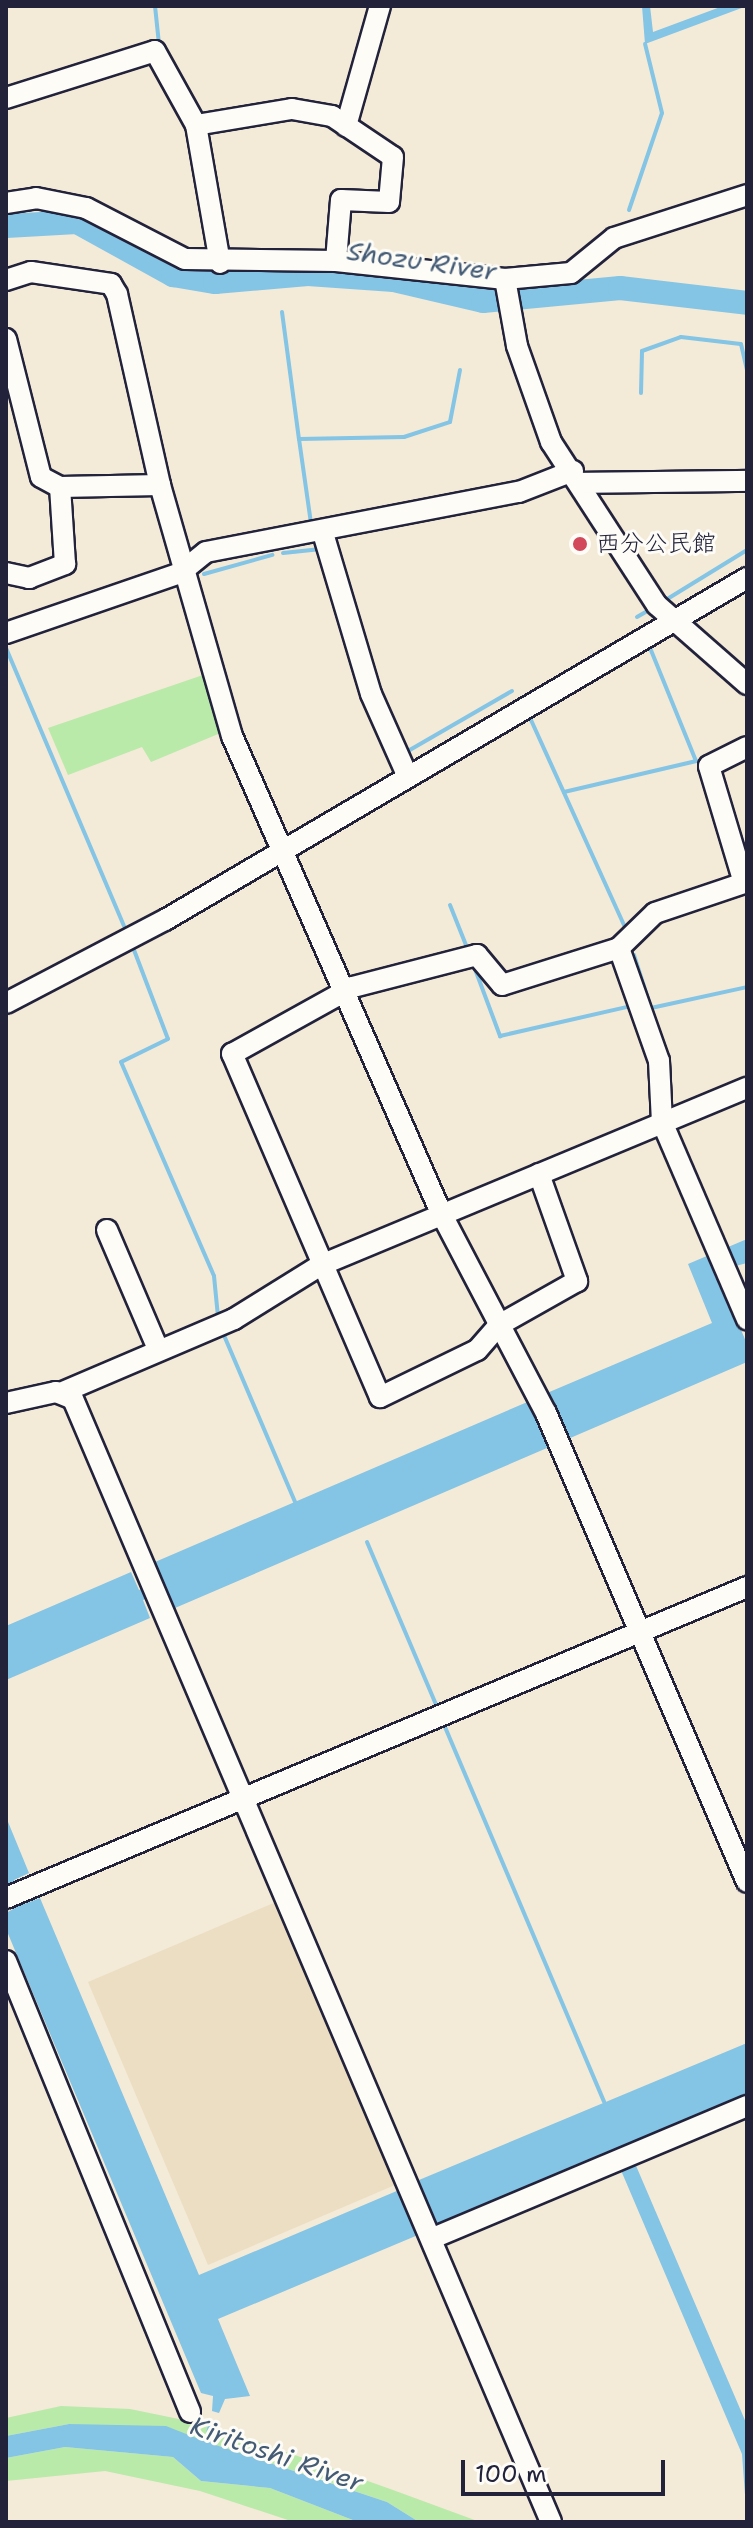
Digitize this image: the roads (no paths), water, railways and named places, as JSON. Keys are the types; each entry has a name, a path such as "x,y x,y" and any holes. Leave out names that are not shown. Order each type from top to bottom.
{"street":[{"path":"346,126 380,6"},
{"path":"6,98 149,50 180,86 196,125 220,263"},
{"path":"196,125 292,109 346,126 393,157 389,202 341,200 336,261"},
{"path":"6,203 68,202 163,251 220,263 336,261 505,283 571,273 614,238 747,195"},
{"path":"6,280 31,272 111,284 160,485 188,565 209,669 281,851 442,1215 549,1420 641,1632 739,1843 747,1882"},
{"path":"505,283 534,401 577,477 672,618 747,684"},
{"path":"6,339 9,369 32,463 60,487 160,485"},
{"path":"6,633 188,565 206,552 323,533 577,477 747,481"},
{"path":"6,573 29,578 65,564 60,487"},
{"path":"323,533 371,694 407,775"},
{"path":"6,1003 281,851 672,618 747,578"},
{"path":"539,1174 577,1281 499,1325 477,1350 380,1397 319,1266 232,1054 342,992 477,955 502,985 619,948 655,913 746,883 709,766 747,747"},
{"path":"619,948 659,1061 662,1122 747,1319"},
{"path":"8,1407 63,1392 234,1319 319,1266 747,1088"},
{"path":"107,1230 158,1349"},
{"path":"63,1392 73,1399 433,2238 551,2522"},
{"path":"12,1896 244,1802 747,1587"},
{"path":"6,1961 190,2412"},
{"path":"433,2238 747,2106"}],"water":[{"path":"642,6 650,6 653,32 723,6 747,6 645,44"},
{"path":"747,1239 747,1263 716,1271 747,1344 747,1362 175,1608 167,1590 143,1600 150,1618 6,1680 6,1626 131,1572 139,1590 162,1580 155,1562 532,1400 555,1412 547,1393 712,1323 688,1264"},
{"path":"6,1817 29,1873 14,1880 24,1904 40,1898 199,2275 399,2190 407,2208 427,2200 419,2180 747,2043 747,2095 438,2225 430,2207 410,2215 418,2235 218,2319 250,2396 225,2399 219,2413 212,2411 213,2396 201,2393 6,1929 6,1913 15,1908 6,1885"},
{"path":"634,2161 747,2425 747,2522 742,2454 620,2168"},
{"path":"69,2424 166,2426 204,2441 208,2425 216,2427 213,2444 387,2502 419,2522 358,2522 270,2488 201,2481 173,2457 65,2447 6,2458 6,2436"}],"waterway":[{"path":"155,6 159,44"},
{"path":"629,210 662,113 645,44"},
{"path":"167,54 194,102"},
{"name":"Shozu River","path":"6,226 77,222 173,275 215,282 308,274 394,280 483,301 620,288 747,303"},
{"path":"282,312 299,439 404,437 450,422 460,370"},
{"path":"641,393 642,351 681,337 741,344 747,371"},
{"path":"299,439 311,523"},
{"path":"283,553 319,549"},
{"path":"664,601 747,550"},
{"path":"204,574 272,555"},
{"path":"637,617 649,610"},
{"path":"564,792 696,761 649,645"},
{"path":"6,648 124,926"},
{"path":"408,751 512,691"},
{"path":"531,720 625,927"},
{"path":"450,905 466,945"},
{"path":"134,950 168,1039 121,1062 214,1276 218,1317"},
{"path":"634,955 651,1008 747,987"},
{"path":"475,969 500,1036 631,1006"},
{"path":"223,1333 295,1502"},
{"path":"367,1542 437,1707"},
{"path":"445,1727 604,2102"}],"place":[{"name":"西分公民館","path":"580,544"}],"water label":[{"name":"Kiritoshi River","path":"277,2454"}]}
